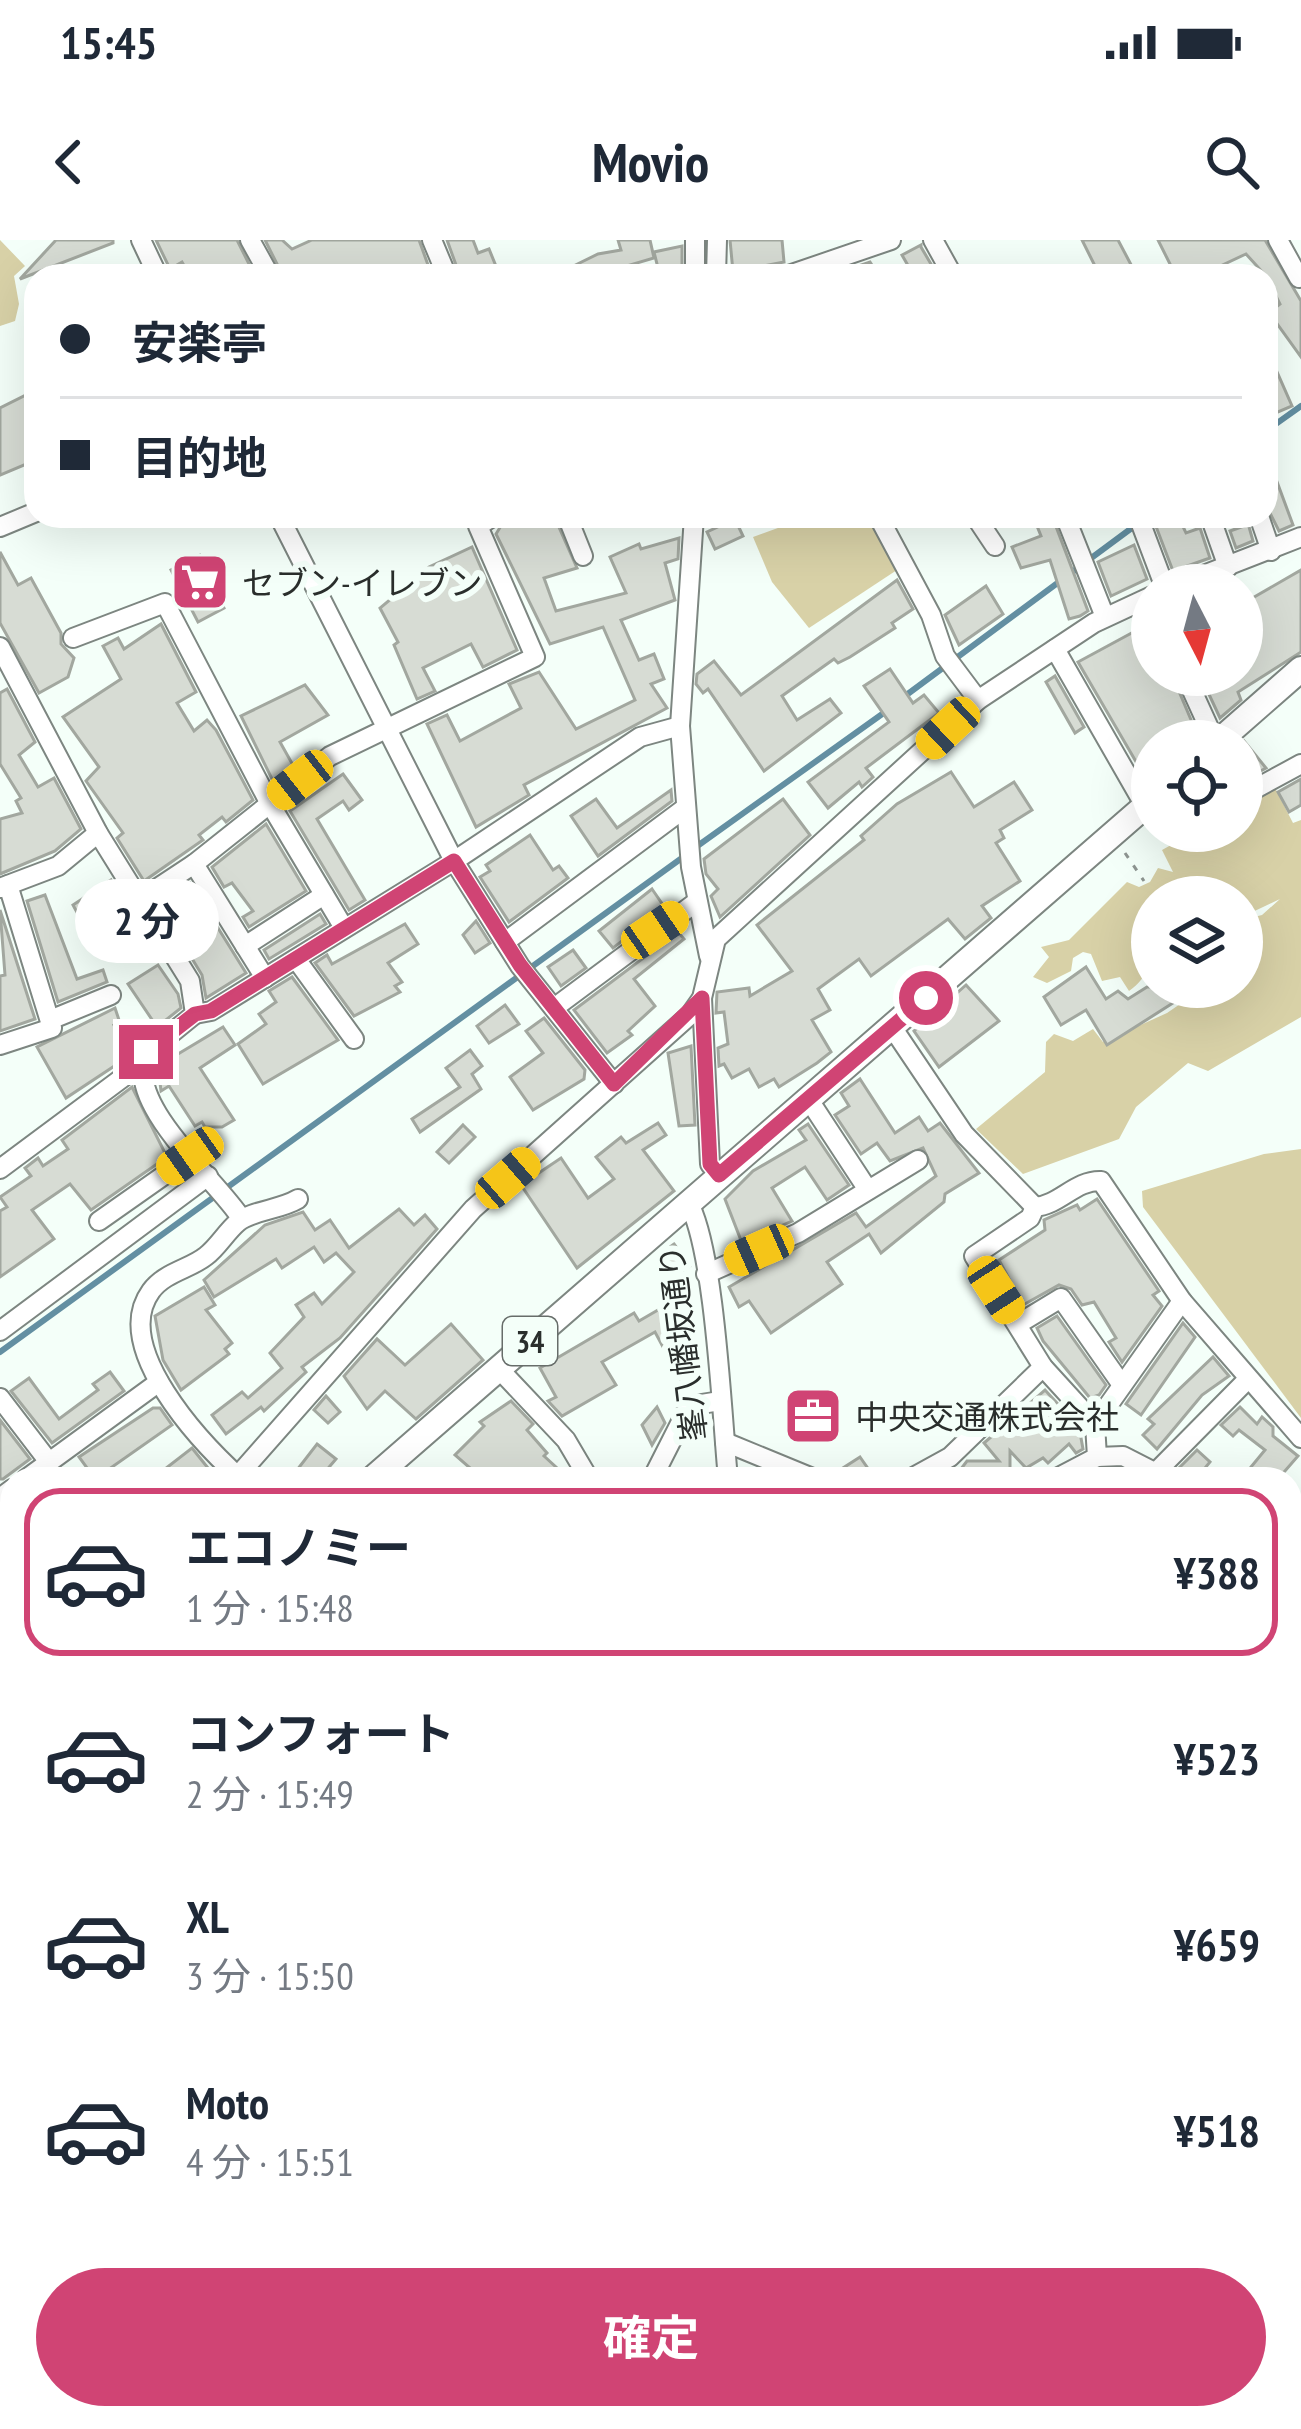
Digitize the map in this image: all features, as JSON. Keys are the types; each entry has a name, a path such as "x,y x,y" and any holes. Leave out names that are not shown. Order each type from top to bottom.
{"main road":[{"path":"1242,720 1301,670"},
{"name":"34","path":"392,1467 688,1202 1131,819"}],"street":[{"path":"823,264 891,240"},
{"path":"1278,240 1299,278"},
{"path":"285,528 452,857 526,973 614,1084"},
{"path":"141,899 194,864 330,756 535,657 479,528"},
{"path":"572,528 583,556"},
{"path":"505,942 689,801 680,726 693,528"},
{"path":"885,528 932,615 949,663 978,700"},
{"path":"984,528 995,546"},
{"path":"1069,528 1106,617"},
{"path":"1140,528 1148,564"},
{"path":"1214,528 1227,564"},
{"path":"1263,528 1271,551"},
{"path":"1236,564 1301,537"},
{"path":"74,638 165,603 269,804 344,928"},
{"path":"719,1175 710,1164 702,998 716,939 978,700 1106,617 1131,606"},
{"path":"0,647 98,832 190,981 195,1014"},
{"path":"1055,649 1131,774"},
{"path":"0,1169 141,1064 146,1052 195,1014 211,1011 265,979 640,737 680,726"},
{"path":"1263,785 1301,764"},
{"path":"685,808 695,903 709,956"},
{"path":"0,1046 52,1028 4,886 58,866 98,832"},
{"path":"194,864 265,979"},
{"path":"245,946 324,895"},
{"path":"554,1008 695,903"},
{"path":"296,959 354,1039"},
{"path":"50,1020 111,995"},
{"path":"247,1467 473,1209 614,1084 702,998"},
{"path":"892,1027 964,1134 1034,1207"},
{"path":"141,1064 169,1133 241,1218"},
{"path":"809,1100 868,1190"},
{"path":"99,1221 190,1156"},
{"path":"706,1274 798,1233 918,1160"},
{"path":"1034,1207 1046,1206 1086,1180 1102,1181 1183,1301 1301,1438"},
{"path":"0,1331 218,1187"},
{"path":"228,1467 159,1382 140,1339 141,1310 153,1288 203,1259 241,1218 279,1211 298,1199"},
{"name":"峯八幡坂通り","path":"688,1202 698,1219 727,1467"},
{"path":"1034,1207 1030,1218 974,1256 1043,1367 1095,1424"},
{"path":"1018,1324 1061,1298 1122,1385"},
{"path":"1096,1457 1095,1424 1183,1301"},
{"path":"932,1467 950,1457 1043,1367"},
{"path":"499,1369 566,1440 582,1467"},
{"path":"1169,1467 1247,1380"},
{"path":"42,1467 159,1382"},
{"path":"0,1398 49,1462"},
{"path":"658,1467 689,1406 720,1401"},
{"path":"725,1442 786,1467"},
{"path":"1082,1467 1096,1457 1123,1456 1147,1467"}],"path":[{"path":"1120,847 1140,876"}],"shaded area":[{"path":"0,240 24,267 14,276 19,304 15,321 0,326"},
{"path":"778,528 879,528 900,568 809,628 772,582 753,537"},
{"path":"1275,788 1293,823 1301,820 1301,1017 1208,1071 1188,1063 1136,1107 1119,1139 1023,1174 976,1129 1045,1072 1046,1042 1054,1034 1073,1041 1093,1029 1103,1042 1174,1008 1263,1008 1263,914 1280,899 1263,907 1263,876 1153,876 1158,868 1173,872 1163,852 1263,852 1263,795"},
{"path":"1127,882 1131,884 1131,989 1120,977 1102,981 1091,954 1083,952 1073,958 1071,971 1047,983 1033,977 1049,957 1041,947 1069,940"},
{"path":"1301,1149 1301,1418 1143,1207 1142,1191 1264,1154"}],"building":[{"path":"56,240 113,240 59,264 34,264"},
{"path":"156,240 237,240 249,264 182,262 168,264"},
{"path":"265,240 282,240 292,249 312,240 419,240 428,264 277,264"},
{"path":"447,240 473,240 478,253 489,249 495,264 456,264"},
{"path":"618,240 650,240 654,258 633,264 578,264 598,254 621,250"},
{"path":"730,240 782,240 784,262 732,264"},
{"path":"1082,240 1118,240 1131,264 1094,264"},
{"path":"1158,240 1265,240 1301,301 1301,357 1278,325 1278,264 1255,264 1246,254 1225,264 1170,264"},
{"path":"921,245 931,264 907,264 902,255"},
{"path":"682,246 682,264 657,264 654,252"},
{"path":"1278,374 1292,406 1278,412"},
{"path":"24,396 24,465 0,475 0,408"},
{"path":"1278,484 1293,525 1278,528"},
{"path":"500,528 559,528 577,568 544,578 556,611 626,593 610,557 639,544 641,549 679,538 678,559 665,563 675,600 621,620 639,660 654,654 664,679 651,684 667,708 524,785 529,795 476,827 427,724 447,715 460,741 521,708 509,684 539,672 576,729 635,700 603,627 550,644 496,534"},
{"path":"739,528 743,536 715,549 707,532"},
{"path":"1038,528 1057,528 1088,611 1080,616 1069,619 1050,560 1021,568 1012,547 1041,536"},
{"path":"1157,528 1184,528 1186,533 1200,528 1210,558 1170,564"},
{"path":"1249,528 1253,541 1236,548 1230,531"},
{"path":"1134,545 1141,564 1131,564 1131,587 1111,596 1098,562"},
{"path":"472,547 517,650 483,667 471,644 423,668 435,691 417,699 394,645 398,642 380,608 429,567"},
{"path":"0,552 18,585 31,578 61,633 61,644 74,658 68,677 39,693 0,623"},
{"path":"200,555 224,608 198,622 171,570"},
{"path":"1301,570 1301,652 1263,676 1263,592"},
{"path":"897,580 913,609 892,623 895,628 850,657 838,663 834,659 782,696 797,720 830,699 841,713 764,771 708,689 703,693 696,684 697,674 714,661 741,695"},
{"path":"986,586 1003,614 959,645 945,615"},
{"path":"161,624 196,692 177,703 194,731 207,720 216,730 253,800 226,822 222,817 199,835 203,840 144,881 117,838 123,833 86,781 99,767 63,717 121,679 103,646 118,638 124,649"},
{"path":"1131,633 1131,696 1181,696 1191,720 1131,720 1131,753 1078,662"},
{"path":"890,669 913,703 924,695 939,713 866,768 873,777 862,787 859,782 828,808 808,782 889,722 864,686"},
{"path":"1055,676 1084,727 1075,733 1046,682"},
{"path":"305,685 328,715 280,742 294,767 274,783 241,716"},
{"path":"7,689 35,742 19,755 38,787 54,778 81,829 55,851 0,874 0,819 22,813 16,801 21,798 0,764 0,693"},
{"path":"1210,696 1240,696 1241,700 1220,718"},
{"path":"951,772 974,807 1014,782 1032,810 1000,830 1004,838 996,843 1020,881 982,906 991,918 965,939 948,919 871,976 859,959 818,989 830,1010 812,1020 831,1052 817,1063 779,1087 774,1079 759,1087 749,1069 732,1078 724,1064 719,1066 718,1048 728,1044 724,1012 716,1013 717,992 749,988 750,996 792,971 757,925 864,840 861,836 897,804"},
{"path":"343,774 362,800 349,810 343,801 317,819 365,900 349,910 290,811"},
{"path":"1301,779 1301,805 1289,812 1278,792"},
{"path":"671,790 672,801 598,856 571,816 596,799 617,828"},
{"path":"783,799 810,835 720,917 711,896 718,889 706,874 704,859"},
{"path":"266,824 306,891 249,927 243,917 253,911 232,883 224,887 212,867"},
{"path":"530,835 553,870 559,866 568,878 509,922 480,877 490,871 486,865"},
{"path":"111,880 135,932 106,948 93,929 87,931 73,905"},
{"path":"190,883 246,973 206,998 202,975 166,916 163,901"},
{"path":"652,889 665,908 613,948 599,931"},
{"path":"45,895 77,979 103,970 107,982 58,1002 27,901"},
{"path":"0,910 35,1019 0,1031 0,976 5,975"},
{"path":"320,914 326,924 269,959 264,950"},
{"path":"476,921 490,943 475,953 463,935"},
{"path":"405,924 418,944 388,963 402,982 395,986 400,992 354,1016 315,963 327,955 332,964"},
{"path":"678,932 684,939 634,979 655,1006 628,1031 632,1035 607,1053 574,1010"},
{"path":"573,950 586,968 561,986 548,967"},
{"path":"158,965 178,994 181,1008 157,1027 128,984"},
{"path":"1086,967 1106,999 1118,991 1131,997 1131,1008 1165,1008 1107,1045 1086,1010 1061,1025 1044,997"},
{"path":"292,977 338,1040 263,1084 238,1044 266,1024 259,1014 276,1002 269,991"},
{"path":"966,985 999,1021 939,1067 914,1031"},
{"path":"505,1005 519,1024 489,1043 477,1026"},
{"path":"115,1008 120,1023 114,1025 131,1055 66,1098 37,1047"},
{"path":"544,1018 585,1070 584,1079 533,1110 510,1077 543,1053 526,1031"},
{"path":"223,1027 235,1045 200,1068 234,1120 222,1127 205,1127 202,1122 195,1126 169,1086 161,1091 158,1066"},
{"path":"691,1046 695,1125 679,1126 668,1053"},
{"path":"470,1050 482,1066 472,1074 481,1089 420,1132 412,1119 460,1087 446,1068"},
{"path":"860,1079 895,1133 919,1117 928,1131 940,1123 979,1173 945,1194 944,1202 881,1253 869,1234 827,1262 842,1284 771,1333 749,1301 739,1307 729,1287 856,1213 866,1227 936,1176 923,1148 890,1161 877,1143 861,1154 835,1115 849,1106 841,1093"},
{"path":"132,1087 167,1157 91,1210 70,1184 32,1210 54,1239 0,1277 0,1211 7,1207 0,1197 31,1176 25,1168 38,1158 43,1166 68,1149 62,1140"},
{"path":"658,1123 666,1135 643,1150 674,1191 577,1268 521,1185 561,1158 588,1198 614,1179 596,1157 621,1137 626,1143"},
{"path":"808,1124 849,1185 827,1200 805,1167 772,1188 792,1221 742,1243 725,1199 753,1171 806,1140 799,1130"},
{"path":"463,1125 475,1137 449,1163 437,1152"},
{"path":"1097,1199 1159,1291 1153,1295 1162,1306 1122,1362 1109,1342 1116,1338 1094,1302 1082,1305 1071,1289 1059,1285 1023,1305 999,1260 1045,1230 1044,1220 1077,1205 1080,1210"},
{"path":"399,1209 414,1225 425,1215 437,1229 340,1338 302,1367 306,1372 264,1411 261,1407 226,1434 212,1415 242,1392 248,1398 282,1368 270,1353 304,1317 296,1305 314,1293 322,1304 354,1272 336,1253 324,1262 314,1247 282,1268 276,1259 214,1297 204,1280 265,1225 303,1212 315,1230 330,1220 349,1248"},
{"path":"674,1244 690,1266 672,1278 657,1256"},
{"path":"204,1287 215,1305 206,1310 232,1343 225,1349 229,1354 181,1390 163,1360 155,1316"},
{"path":"670,1303 700,1353 691,1359 700,1380 686,1390 655,1332 602,1362 616,1385 562,1416 548,1401 556,1397 540,1368 634,1313 639,1321"},
{"path":"1057,1316 1106,1385 1099,1395 1090,1398 1043,1341 1037,1328"},
{"path":"1183,1323 1195,1337 1141,1415 1126,1404"},
{"path":"451,1324 483,1360 416,1419 385,1391 367,1409 344,1376 377,1339 405,1365"},
{"path":"1213,1357 1229,1376 1202,1395 1157,1449 1143,1435 1154,1424 1148,1419"},
{"path":"110,1372 124,1391 52,1443 11,1391 29,1378 59,1419 98,1390 93,1384"},
{"path":"1045,1390 1079,1427 1083,1449 1076,1453 1069,1444 1048,1463 1043,1458 1028,1467 1010,1451 1010,1467 962,1467 967,1461 999,1461 984,1443"},
{"path":"326,1396 340,1412 328,1423 314,1410"},
{"name":"中央交通株式会社","path":"817,1396 833,1419 808,1436 792,1413"},
{"path":"511,1401 533,1424 527,1430 556,1467 469,1467 455,1455 484,1426 480,1422"},
{"path":"657,1407 665,1423 652,1445 642,1425"},
{"path":"1240,1407 1257,1424 1262,1417 1273,1427 1273,1436 1298,1456 1288,1467 1251,1467 1265,1450 1239,1430 1233,1436 1221,1425"},
{"path":"153,1408 160,1408 172,1425 112,1467 86,1467 79,1457"},
{"path":"0,1420 30,1459 19,1467 0,1467"},
{"path":"317,1444 336,1459 329,1467 299,1467"},
{"path":"192,1448 207,1467 167,1467"},
{"path":"1197,1450 1210,1462 1206,1467 1180,1467"},
{"path":"860,1457 867,1467 845,1467"}],"waterway":[{"path":"1278,422 1301,406"},
{"path":"905,696 1132,528"},
{"path":"696,847 885,712"},
{"path":"0,1352 686,855"}],"place":[{"name":"セブン-イレブン","path":"200,582"},
{"name":"中央交通株式会社","path":"813,1416"}],"route":[{"path":"146,1052 195,1014 211,1011 454,861 520,965 614,1084 690,1015 702,998 710,1164 719,1175 926,998"}]}
